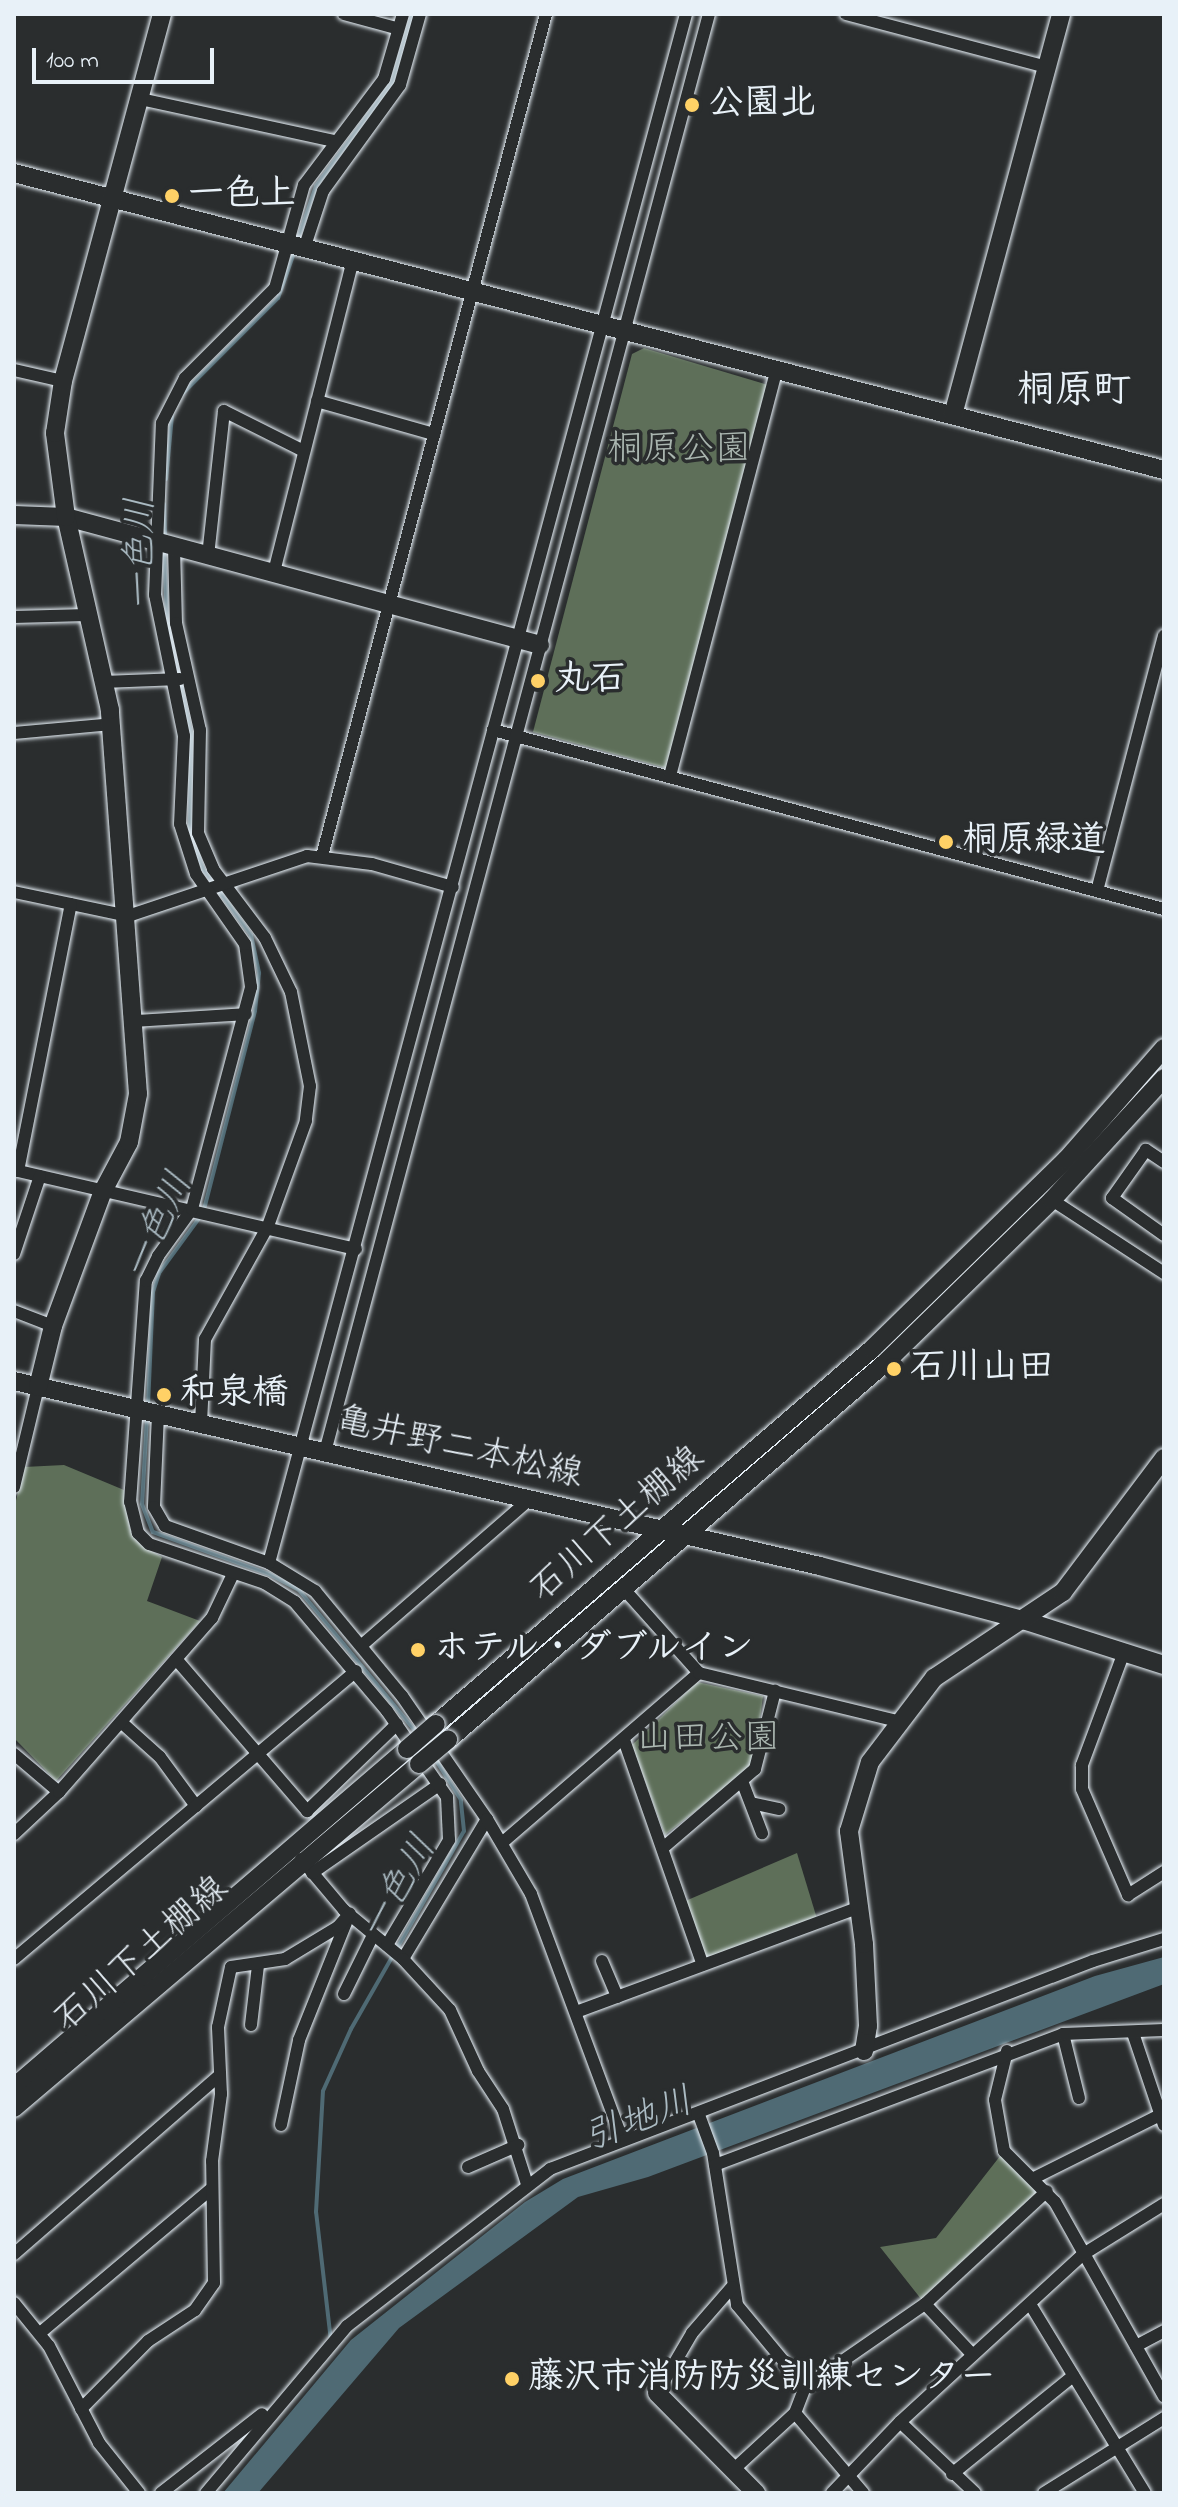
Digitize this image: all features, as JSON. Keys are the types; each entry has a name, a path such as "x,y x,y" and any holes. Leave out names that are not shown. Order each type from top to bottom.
{"street":[{"path":"14,1487 19,1444 38,1387 53,1326 103,1191 136,1121 135,1021 112,724 66,517 55,433 63,381 162,14"},
{"path":"344,14 396,28"},
{"path":"296,244 304,185 384,79 396,28 403,14"},
{"path":"201,1424 205,1339 268,1226 306,1121 309,1066 297,1012 278,964 223,883 198,833 200,730 176,623 164,544 165,408 185,378 268,298 323,191 400,85 420,14"},
{"path":"322,856 546,14"},
{"path":"269,1563 686,14"},
{"path":"325,1452 709,14"},
{"path":"846,14 1046,67"},
{"path":"953,415 1061,14"},
{"path":"140,99 335,141"},
{"path":"14,173 1164,470"},
{"path":"274,572 353,259"},
{"path":"670,776 777,368"},
{"path":"14,370 63,381"},
{"path":"317,401 434,434"},
{"path":"208,556 224,411 304,451"},
{"path":"14,515 66,517 540,645"},
{"path":"164,544 155,595 184,736 180,824 188,858 245,944 251,987 198,1210 158,1256 146,1281 148,1411 153,1490 159,1519 175,1533 269,1563 307,1585 362,1645 503,1842 531,1894 622,2139"},
{"path":"14,617 87,615"},
{"path":"1097,891 1164,636"},
{"path":"103,682 191,679"},
{"path":"14,733 112,724"},
{"path":"493,730 1164,909"},
{"path":"14,892 128,916 293,857 322,856 453,887"},
{"path":"71,904 16,1171 268,1226 356,1249"},
{"path":"135,1021 246,1014"},
{"name":"石川下土棚線","path":"14,2108 301,1860 413,1756 436,1724 939,1286 1066,1160 1164,1048"},
{"name":"石川下土棚線","path":"413,1756 448,1740 886,1362 1052,1200 1164,1078"},
{"path":"1164,1162 1146,1150 1112,1198 1164,1235"},
{"path":"14,1254 40,1176"},
{"path":"1052,1200 1164,1273"},
{"path":"14,1311 53,1326"},
{"name":"亀井野二本松線","path":"14,1381 684,1535 1026,1621 1164,1665"},
{"path":"148,1411 130,1502 138,1533 162,1551 284,1593 356,1671 440,1784 450,1808 449,1840 390,1947"},
{"path":"864,2051 868,2026 851,1814 870,1762 897,1721 955,1661 1026,1621 1063,1592 1161,1466"},
{"path":"362,1645 531,1498"},
{"path":"14,1834 59,1792 217,1611 233,1574"},
{"path":"623,1588 699,1673 897,1721"},
{"path":"1124,1652 1082,1765 1082,1789 1128,1895 1164,1872"},
{"path":"176,1659 307,1811 397,1724"},
{"path":"15,1954 356,1671"},
{"path":"503,1842 699,1673"},
{"path":"664,1847 742,1781 760,1761 775,1691"},
{"path":"121,1722 160,1757 196,1806"},
{"path":"624,1740 703,1965"},
{"path":"14,1754 59,1792"},
{"path":"742,1781 762,1833"},
{"path":"440,1784 301,1860 350,1913 403,1959 450,2010 518,2145 527,2184"},
{"path":"751,1803 779,1809"},
{"path":"403,1959 487,1819"},
{"name":"石川下土棚線","path":"14,2087 301,1860"},
{"path":"576,2012 857,1908"},
{"path":"81,2409 148,2341 207,2298 216,2266 212,2188 219,2076 218,2027 231,1967 236,1962 258,1965 285,1959 338,1927 350,1913"},
{"path":"281,2125 299,2040 350,1913"},
{"path":"344,1994 373,1935"},
{"path":"206,2493 277,2404 338,2335 527,2184 622,2139 700,2119 864,2051 1164,1939"},
{"path":"602,1961 617,1997"},
{"path":"251,2025 258,1965"},
{"path":"714,2159 1007,2051 1063,2034 1164,2030"},
{"path":"1034,2178 1161,2121 1133,2033"},
{"path":"1063,2034 1079,2098"},
{"path":"1007,2051 997,2079 998,2127 1004,2151 1047,2191 1070,2226 1082,2255 1164,2396"},
{"path":"14,2254 219,2076"},
{"path":"700,2119 714,2159 737,2305 805,2387"},
{"path":"468,2167 518,2145"},
{"path":"40,2333 212,2188"},
{"path":"733,2470 795,2413 805,2387 925,2304 1047,2191"},
{"path":"832,2493 900,2422 1082,2255 1164,2204"},
{"path":"732,2287 692,2333 657,2393 756,2493"},
{"path":"14,2303 40,2333 99,2443 139,2493"},
{"path":"925,2304 972,2354"},
{"path":"1030,2304 1145,2493"},
{"path":"1136,2346 1164,2331"},
{"path":"952,2474 1073,2376"},
{"path":"161,2493 277,2404"},
{"path":"795,2413 847,2480 863,2493"},
{"path":"1044,2493 1164,2418"},
{"path":"900,2422 975,2493"}],"green space":[{"name":"桐原公園","path":"644,348 768,385 666,768 533,732 632,354"},
{"path":"64,1465 124,1490 130,1529 141,1545 162,1557 147,1601 200,1621 56,1781 14,1738 14,1509 24,1467"},
{"name":"山田公園","path":"697,1682 763,1696 755,1757 750,1768 665,1835 632,1745"},
{"path":"797,1853 818,1922 703,1965 683,1902"},
{"path":"1004,2151 1047,2191 925,2304 880,2247 936,2238"}],"water":[{"path":"1164,1957 1164,1984 648,2177 578,2197 399,2328 258,2493 223,2493 351,2340 525,2202 563,2179 1095,1976"}],"waterway":[{"name":"一色川","path":"297,242 316,186 392,82 412,14"},
{"name":"一色川","path":"182,394 278,298 295,250"},
{"name":"一色川","path":"166,479 172,416"},
{"name":"一色川","path":"164,504 165,539"},
{"name":"一色川","path":"164,548 167,620 191,734 190,831 203,869 251,935 259,973 255,1011 204,1209"},
{"name":"一色川","path":"148,1406 153,1292 159,1273 200,1217"},
{"name":"一色川","path":"147,1418 142,1504 153,1532 269,1574 299,1590 417,1733"},
{"name":"一色川","path":"331,2341 316,2212 323,2091 351,2029 464,1831 461,1800 436,1760"}],"place":[{"name":"公園北","path":"692,105"},
{"name":"一色上","path":"172,196"},
{"name":"丸石","path":"538,681"},
{"name":"桐原緑道","path":"946,842"},
{"name":"石川山田","path":"894,1369"},
{"name":"和泉橋","path":"164,1395"},
{"name":"ホテル・ダブルイン","path":"418,1650"},
{"name":"藤沢市消防防災訓練センター","path":"512,2379"}],"district":[{"name":"桐原町","path":"1074,393"}],"water label":[{"name":"引地川","path":"639,2122"}]}
